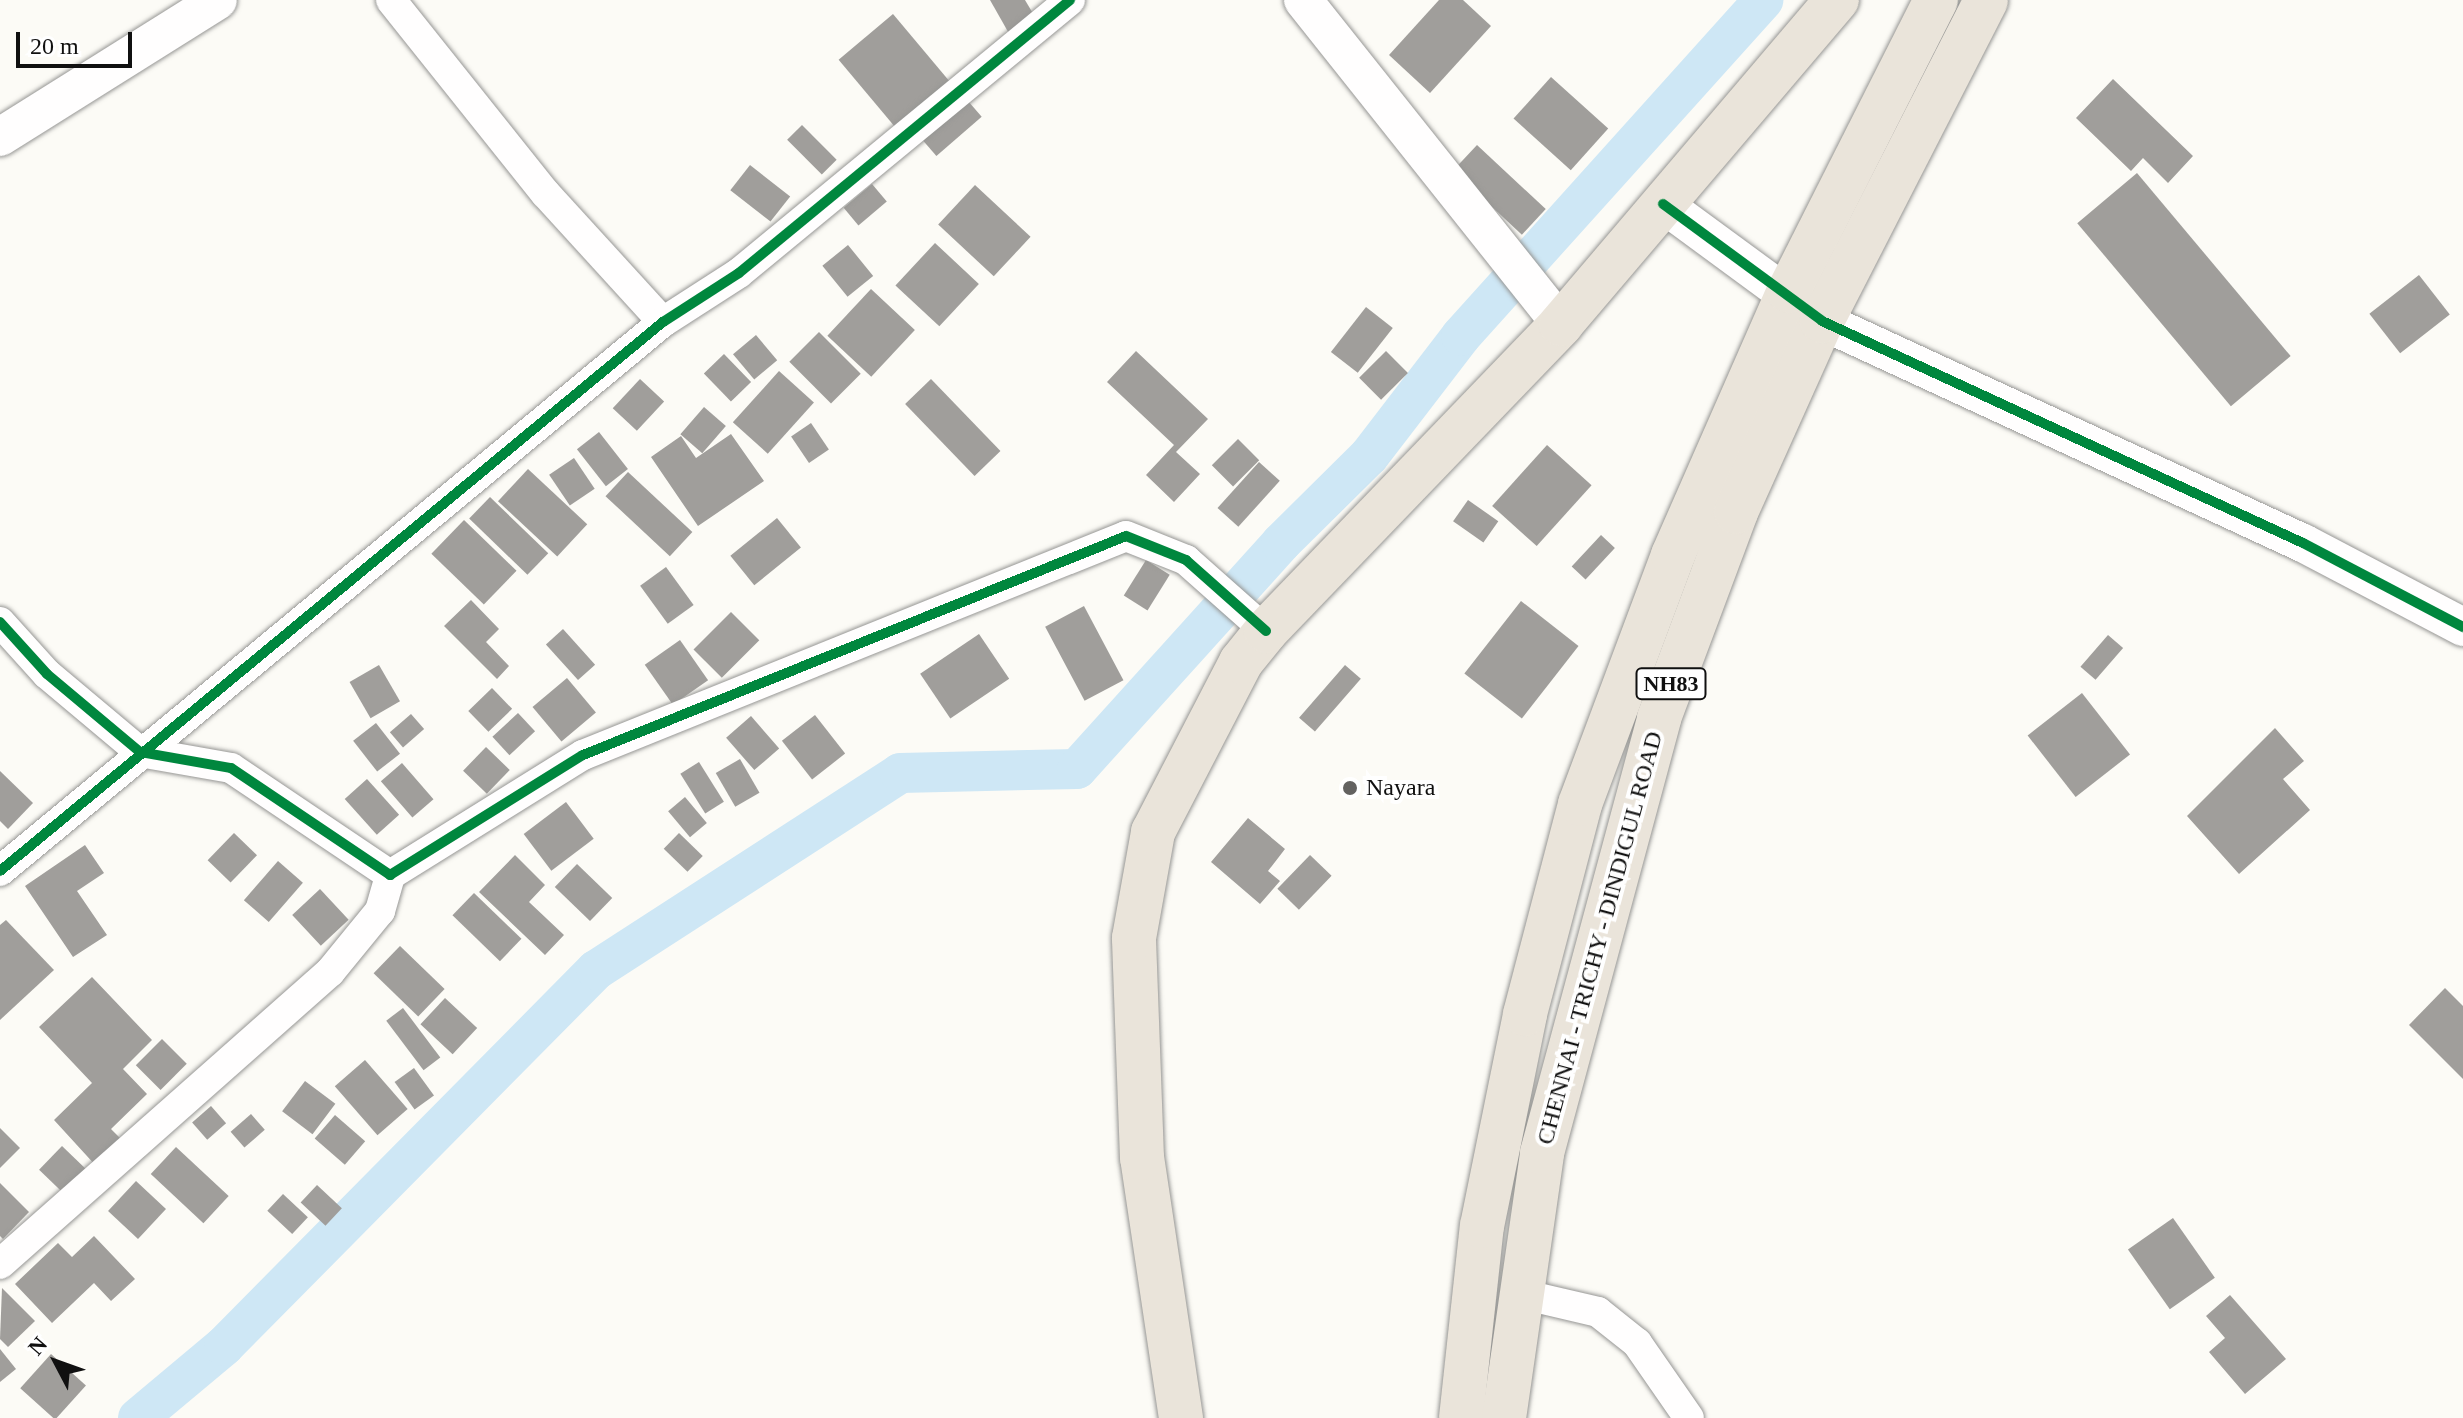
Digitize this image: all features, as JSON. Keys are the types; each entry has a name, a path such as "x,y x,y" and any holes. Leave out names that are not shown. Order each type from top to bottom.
{"highway":[{"path":"1181,1418 1142,1158 1134,938 1153,832 1258,624 1549,308 1663,204 1837,0"},
{"name":"CHENNAI - TRICHY - DINDIGUL ROAD","path":"1461,1418 1482,1226 1525,1014 1580,804 1673,555 1789,291 1936,0"},
{"name":"CHENNAI - TRICHY - DINDIGUL ROAD","path":"1504,1418 1517,1293 1546,1139 1659,718 1736,512 1822,321 1986,0"}],"street":[{"path":"0,137 218,0"},
{"path":"391,0 546,194 663,322"},
{"path":"0,871 663,322 739,273 1070,0"},
{"path":"1303,0 1549,308"},
{"path":"1663,204 1699,237 1789,291 1822,321 2303,543 2463,627"},
{"path":"0,1264 330,972 380,911 390,875 583,755 1126,536 1175,554 1258,624"},
{"path":"0,622 47,674 140,752 231,768 390,875"},
{"path":"1517,1293 1598,1312 1637,1343 1689,1418"}],"building":[{"path":"990,0 1025,0 1038,22 1011,37"},
{"path":"1439,0 1463,0 1491,26 1430,93 1389,55"},
{"path":"893,14 953,86 899,132 839,60"},
{"path":"1551,77 1608,129 1571,170 1514,119"},
{"path":"2113,79 2193,156 2168,183 2143,158 2131,171 2076,118"},
{"path":"962,94 982,117 936,156 917,133"},
{"path":"802,125 837,160 822,174 787,140"},
{"path":"1477,145 1546,209 1522,235 1453,171"},
{"path":"750,165 790,196 770,222 730,190"},
{"path":"2137,173 2291,356 2231,406 2077,223"},
{"path":"872,184 887,202 858,225 844,208"},
{"path":"975,185 1031,237 994,276 938,224"},
{"path":"935,243 979,284 939,326 895,285"},
{"path":"848,245 873,276 848,297 822,266"},
{"path":"2419,275 2450,314 2400,353 2369,314"},
{"path":"871,289 915,330 871,377 827,336"},
{"path":"1366,307 1393,328 1358,373 1331,352"},
{"path":"819,332 861,374 831,403 789,362"},
{"path":"756,335 777,360 754,380 733,354"},
{"path":"1136,351 1208,419 1176,452 1200,474 1174,502 1146,475 1174,445 1107,382"},
{"path":"1386,351 1408,373 1381,400 1359,378"},
{"path":"724,354 751,382 731,402 704,373"},
{"path":"779,371 814,402 768,454 733,422"},
{"path":"640,379 664,402 637,431 613,408"},
{"path":"931,379 1000,451 975,476 905,404"},
{"path":"704,407 726,426 702,453 680,434"},
{"path":"811,423 829,450 809,463 791,436"},
{"path":"599,432 628,469 606,486 577,449"},
{"path":"731,434 764,481 698,526 651,457 681,436 696,458"},
{"path":"1238,439 1259,460 1233,486 1212,465"},
{"path":"1547,445 1592,485 1537,546 1492,506"},
{"path":"574,458 595,489 570,505 549,475"},
{"path":"1259,462 1280,481 1238,527 1218,508"},
{"path":"528,469 587,524 557,556 498,501"},
{"path":"628,472 692,532 670,556 605,496"},
{"path":"490,497 548,553 527,575 469,519"},
{"path":"1468,500 1498,521 1483,543 1453,521"},
{"path":"777,518 801,548 754,585 730,556"},
{"path":"464,520 517,571 484,605 431,554"},
{"path":"1601,535 1615,548 1586,579 1572,566"},
{"path":"1146,560 1170,575 1147,610 1124,596"},
{"path":"666,567 694,605 668,624 640,586"},
{"path":"471,600 499,629 486,642 509,666 497,679 444,626"},
{"path":"1521,601 1579,646 1522,718 1464,673"},
{"path":"1084,606 1123,680 1085,701 1045,627"},
{"path":"731,612 759,640 722,678 694,649"},
{"path":"563,629 595,665 578,680 546,644"},
{"path":"979,634 1009,679 950,718 920,674"},
{"path":"2108,635 2123,648 2096,680 2080,667"},
{"path":"680,640 708,680 673,705 645,665"},
{"path":"379,665 400,701 371,718 350,682"},
{"path":"1345,665 1361,679 1315,732 1299,718"},
{"path":"567,678 596,712 561,741 533,707"},
{"path":"492,688 512,709 488,732 468,711"},
{"path":"2082,693 2130,754 2076,797 2028,735"},
{"path":"518,713 535,731 509,755 492,737"},
{"path":"411,714 424,729 403,747 390,732"},
{"path":"815,715 845,754 812,779 782,741"},
{"path":"751,716 779,748 754,770 726,738"},
{"path":"376,723 400,754 377,772 353,741"},
{"path":"2275,728 2304,761 2283,779 2310,810 2239,874 2187,816"},
{"path":"486,747 510,770 487,794 463,771"},
{"path":"740,759 760,793 735,807 716,773"},
{"path":"699,762 724,802 705,814 680,774"},
{"path":"402,763 433,799 412,818 381,781"},
{"path":"0,771 33,803 8,829 0,821"},
{"path":"367,779 399,815 377,835 345,799"},
{"path":"685,797 707,823 690,837 668,811"},
{"path":"566,802 594,839 551,871 524,834"},
{"path":"1248,818 1285,849 1268,871 1280,881 1260,904 1211,862"},
{"path":"234,833 257,855 231,883 208,860"},
{"path":"679,833 703,856 687,872 664,849"},
{"path":"85,845 104,873 77,891 107,935 73,957 25,886"},
{"path":"515,855 545,885 529,902 564,935 545,955 479,892"},
{"path":"1310,855 1332,876 1299,910 1277,889"},
{"path":"278,861 303,883 269,922 244,900"},
{"path":"577,864 612,898 590,921 555,887"},
{"path":"320,889 349,920 321,946 292,915"},
{"path":"474,893 521,939 500,961 452,915"},
{"path":"6,920 54,970 0,1020 0,925"},
{"path":"400,946 445,989 418,1016 374,973"},
{"path":"92,977 152,1040 123,1069 147,1094 111,1129 124,1142 97,1167 54,1120 92,1083 39,1027"},
{"path":"2445,988 2463,1006 2463,1079 2409,1025"},
{"path":"445,998 477,1028 453,1054 420,1024"},
{"path":"403,1008 440,1058 424,1070 386,1021"},
{"path":"162,1039 187,1064 161,1090 136,1065"},
{"path":"365,1060 408,1109 377,1135 335,1086"},
{"path":"414,1068 434,1096 415,1110 395,1082"},
{"path":"305,1081 335,1104 312,1134 282,1111"},
{"path":"211,1106 226,1123 207,1140 192,1122"},
{"path":"251,1114 265,1130 244,1148 231,1132"},
{"path":"335,1115 365,1141 345,1165 315,1138"},
{"path":"0,1128 20,1148 0,1168"},
{"path":"62,1146 87,1170 64,1194 39,1170"},
{"path":"176,1147 229,1196 203,1223 151,1174"},
{"path":"136,1181 166,1209 138,1239 108,1211"},
{"path":"0,1183 29,1212 3,1239 0,1236"},
{"path":"317,1185 342,1208 325,1226 301,1203"},
{"path":"283,1194 308,1217 292,1234 267,1211"},
{"path":"2173,1218 2215,1278 2170,1309 2128,1250"},
{"path":"94,1236 135,1279 111,1301 94,1283 52,1323 15,1284 58,1243 72,1257"},
{"path":"2,1288 35,1321 8,1347 0,1339"},
{"path":"2230,1295 2286,1359 2245,1394 2209,1352 2225,1338 2206,1316"},
{"path":"0,1349 16,1369 0,1382"},
{"path":"51,1354 86,1385 57,1418 20,1388"}],"waterway":[{"path":"138,1418 224,1346 596,970 900,773 1077,769 1281,543 1369,456 1461,336 1764,0"}],"cycle path":[{"path":"0,871 663,322 739,273 1070,0"},
{"path":"1663,204 1822,321 2303,543 2463,627"},
{"path":"0,622 47,674 140,752 231,768 390,875 583,755 1126,536 1186,560 1266,631"}],"place":[{"name":"Nayara","path":"1350,788"}]}
